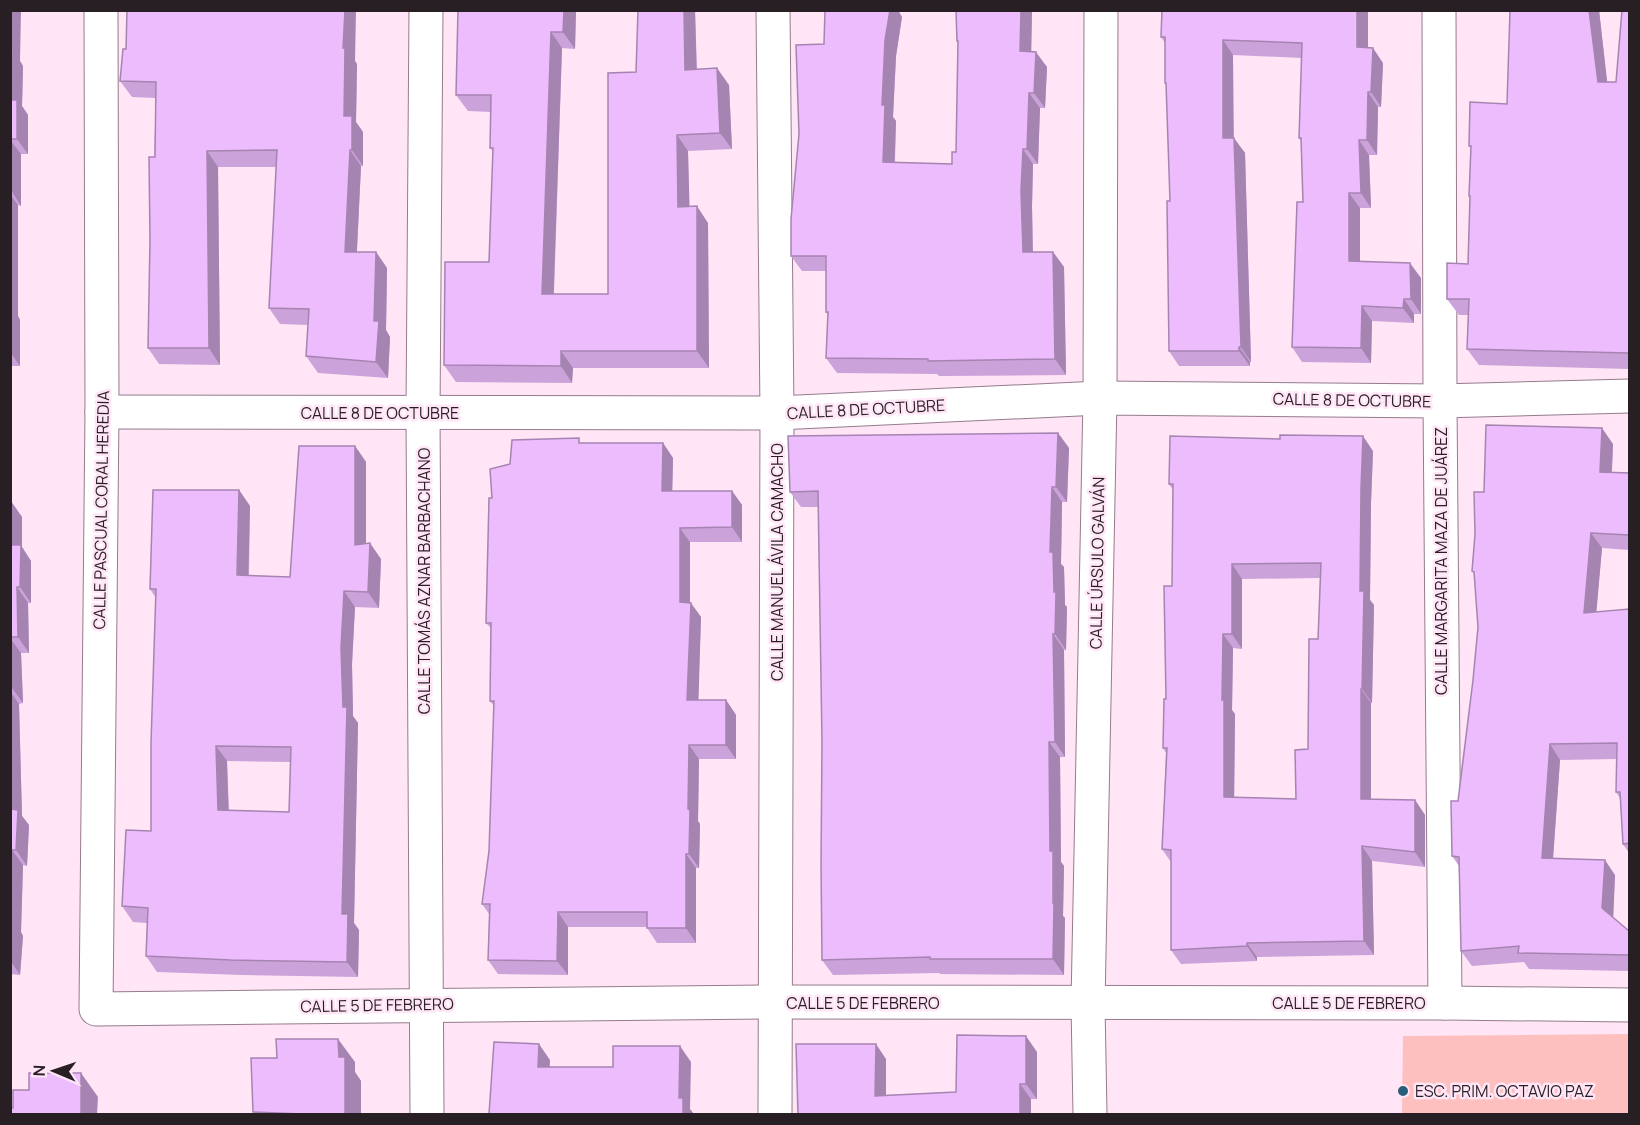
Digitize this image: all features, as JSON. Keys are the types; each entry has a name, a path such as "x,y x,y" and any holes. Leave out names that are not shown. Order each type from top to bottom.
{"street":[{"name":"CALLE PASCUAL CORAL HEREDIA","path":"96,1009 102,412 101,10"},
{"name":"CALLE TOMÁS AZNAR BARBACHANO","path":"426,10 423,413 427,1114"},
{"name":"CALLE MANUEL ÁVILA CAMACHO","path":"773,10 777,413 775,1114"},
{"name":"CALLE ÚRSULO GALVÁN","path":"1090,1114 1088,1004 1100,398 1101,10"},
{"name":"CALLE MARGARITA MAZA DE JUÁREZ","path":"1439,10 1445,1003"},
{"name":"CALLE 8 DE OCTUBRE","path":"102,412 777,413 1100,398 1440,401 1629,396"},
{"name":"CALLE 5 DE FEBRERO","path":"96,1009 775,1002 1629,1005"}],"shaded area":[{"path":"1629,1034 1629,1114 1402,1114 1403,1036"}],"building":[{"path":"127,10 345,10 344,116 352,116 352,150 350,150 345,252 376,252 374,321 379,321 376,362 306,356 309,309 269,308 277,150 207,151 209,348 148,348 149,157 155,157 156,82 120,81 123,49 126,49"},
{"path":"458,10 564,10 563,32 551,32 542,294 608,294 608,73 636,72 638,10 684,10 685,70 717,68 720,133 677,135 678,207 697,206 697,351 561,351 561,366 444,365 445,262 489,262 493,148 490,148 491,95 456,95"},
{"path":"825,10 890,10 885,40 882,105 885,105 883,162 952,164 952,152 956,152 958,41 956,10 1021,10 1020,51 1036,52 1034,93 1029,93 1027,149 1023,149 1021,191 1023,252 1053,252 1055,359 928,361 928,359 826,358 828,312 826,312 826,256 791,256 791,219 799,134 796,45 824,44"},
{"path":"1162,10 1357,10 1357,47 1373,48 1371,92 1368,92 1367,140 1359,140 1361,193 1349,193 1349,261 1410,263 1411,299 1404,299 1403,308 1362,306 1361,348 1292,347 1297,202 1303,202 1301,138 1299,138 1302,43 1223,40 1223,138 1234,138 1241,347 1239,351 1169,351 1167,201 1170,201 1165,37 1161,37"},
{"path":"1510,10 1589,10 1598,82 1616,82 1622,10 1629,10 1629,353 1467,349 1469,299 1447,299 1447,263 1468,264 1470,102 1507,104"},
{"path":"10,50 13,50 11,100 17,100 17,139 10,139"},
{"path":"1486,425 1602,428 1600,472 1629,473 1629,535 1591,533 1584,613 1629,609 1629,843 1623,844 1620,792 1616,792 1617,743 1550,744 1542,858 1605,860 1602,908 1629,931 1629,955 1518,953 1519,946 1461,951 1459,857 1452,856 1451,801 1458,801 1478,627 1474,572 1472,571 1475,534 1474,492 1484,492"},
{"path":"1058,433 1056,487 1052,487 1050,552 1053,552 1054,592 1056,592 1055,634 1053,634 1055,742 1049,742 1050,851 1053,851 1054,903 1053,959 930,959 930,957 822,960 822,742 818,491 790,492 788,436"},
{"path":"1280,435 1363,436 1360,591 1364,591 1361,799 1415,800 1415,852 1362,846 1364,941 1247,943 1247,946 1171,950 1171,850 1162,849 1167,748 1163,748 1164,699 1166,699 1164,586 1172,586 1173,484 1169,484 1170,436 1280,439","holes":["1321,563 1318,639 1309,639 1308,749 1295,750 1296,799 1224,797 1223,634 1232,634 1232,564"]},
{"path":"579,438 579,443 663,443 662,491 732,491 732,527 680,528 680,602 691,603 687,700 726,700 726,745 689,745 688,809 690,810 689,854 686,854 686,928 647,928 647,912 558,912 557,961 488,960 490,904 482,904 489,851 494,701 490,701 491,623 486,623 489,498 492,498 490,469 510,464 512,440"},
{"path":"299,446 355,446 355,545 370,543 368,592 344,591 341,648 343,707 347,707 342,914 348,914 347,962 146,956 148,908 122,906 126,830 151,831 151,743 156,589 150,589 153,490 239,490 237,575 290,577","holes":["216,746 291,747 289,812 218,810"]},
{"path":"10,501 11,545 21,545 20,587 17,587 18,637 10,637"},
{"path":"10,647 12,688 10,688"},
{"path":"10,775 11,809 18,810 16,850 12,850 10,894"},
{"path":"10,921 12,921 10,948"},
{"path":"957,1035 1026,1036 1026,1084 1020,1084 1020,1114 798,1114 796,1044 876,1044 875,1096 956,1092"},
{"path":"276,1039 338,1039 339,1057 345,1057 345,1114 253,1112 251,1058 277,1058"},
{"path":"494,1042 539,1044 538,1067 613,1067 613,1046 680,1046 679,1098 683,1098 683,1114 489,1114"},
{"path":"29,1073 81,1073 81,1114 10,1114 10,1108 13,1108 13,1090 29,1090"}],"place":[{"name":"ESC. PRIM. OCTAVIO PAZ","path":"1403,1091"}]}
